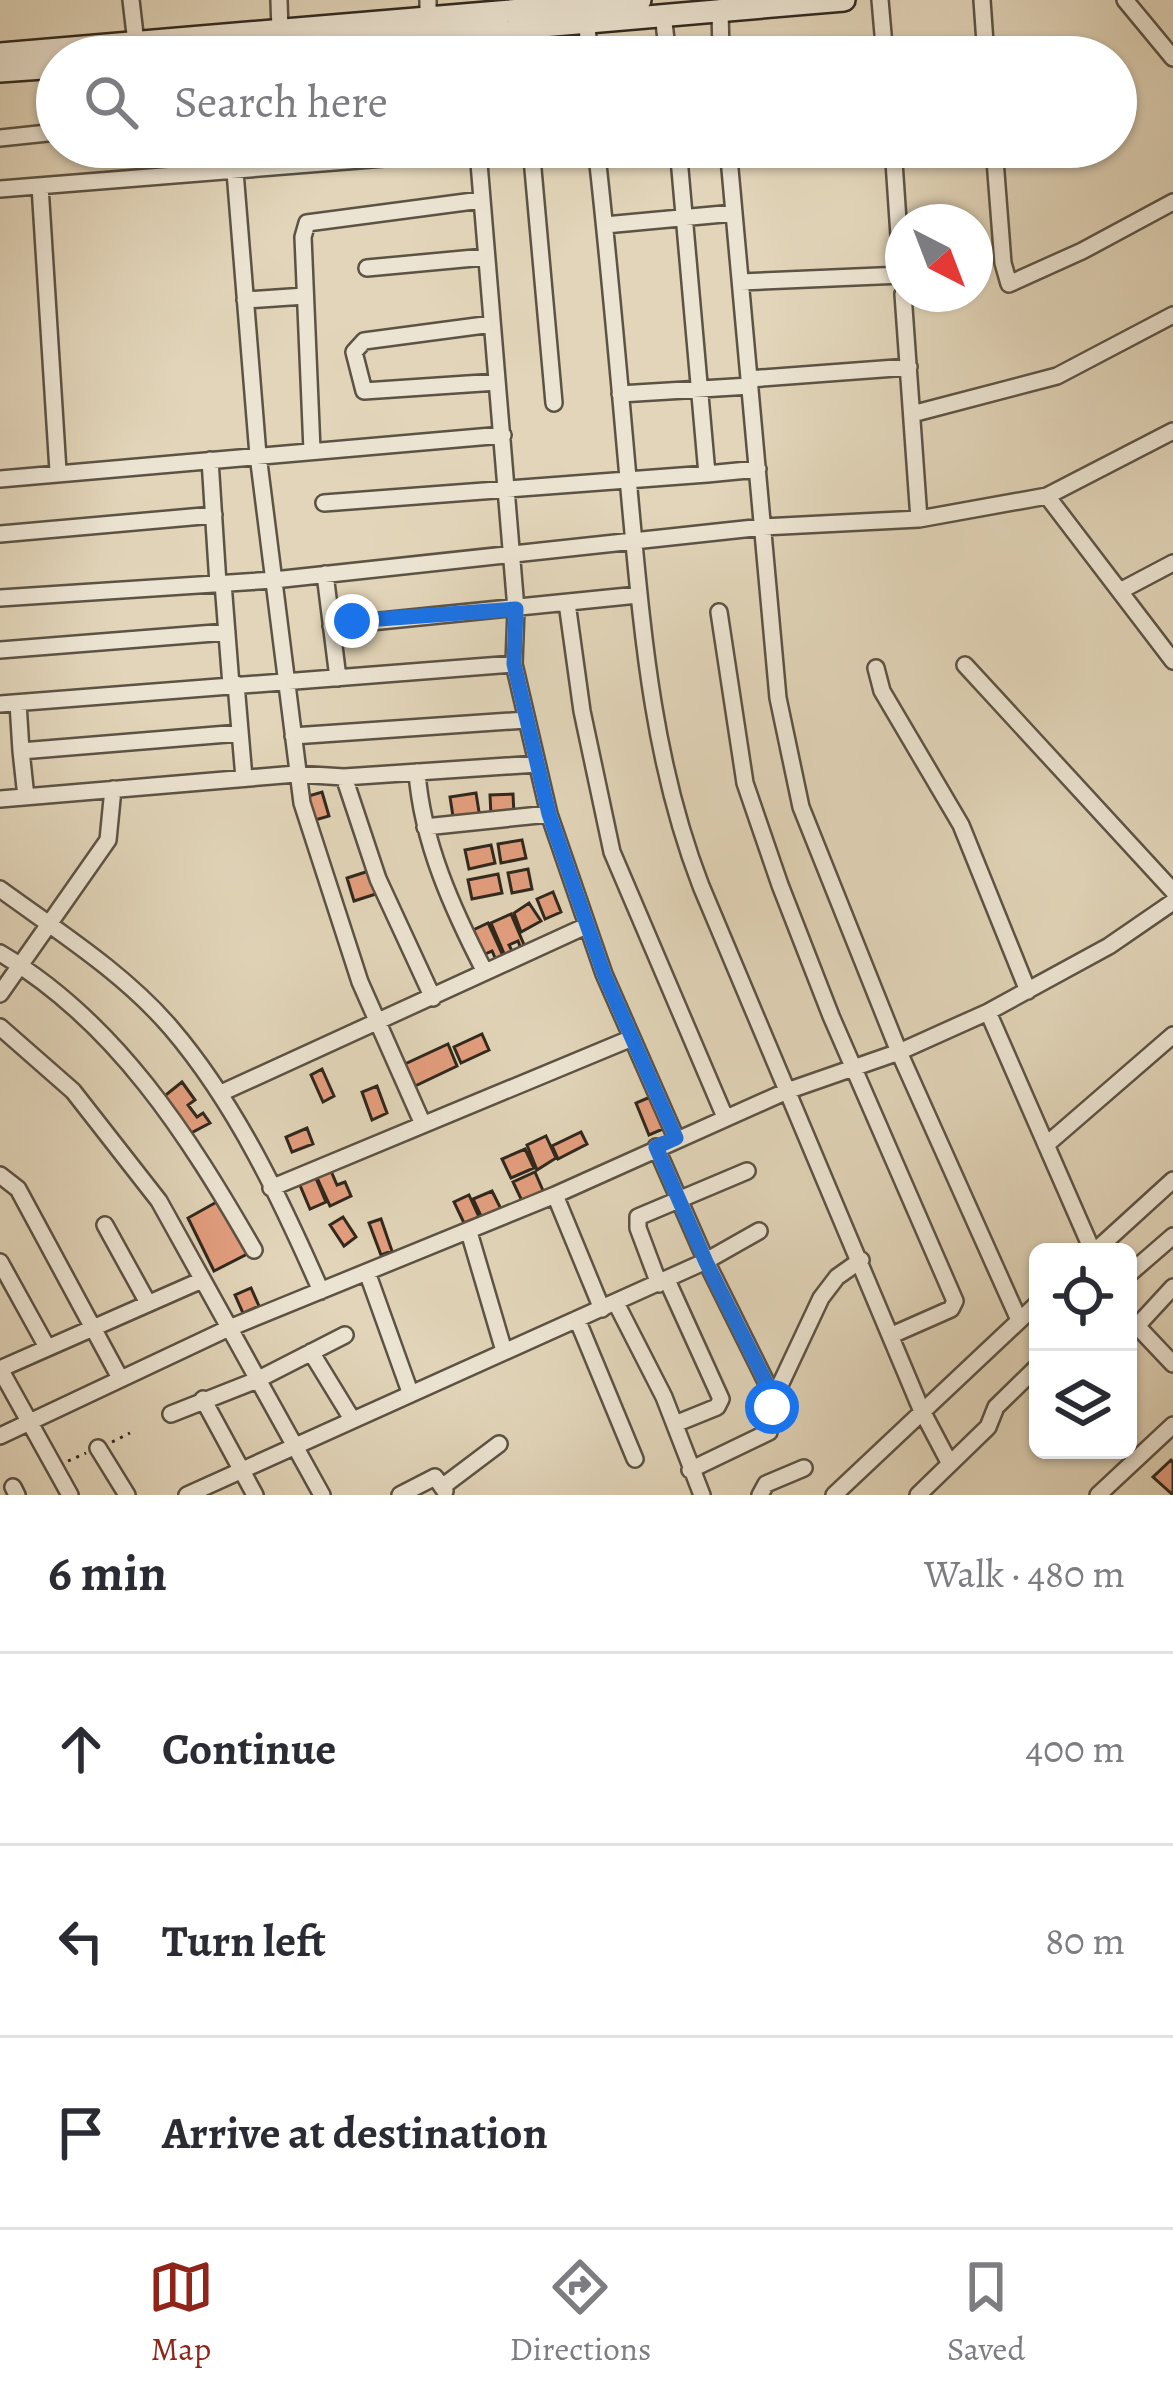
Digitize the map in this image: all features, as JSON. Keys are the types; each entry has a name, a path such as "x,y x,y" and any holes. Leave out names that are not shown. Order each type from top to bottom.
{"street":[{"path":"131,0 135,36"},
{"path":"279,0 280,32"},
{"path":"410,36 524,28 566,12 640,0"},
{"path":"267,36 428,10 663,14 844,0"},
{"path":"880,0 883,36"},
{"path":"982,0 985,36"},
{"path":"1125,0 1173,58"},
{"path":"720,8 721,36"},
{"path":"663,14 666,36"},
{"path":"524,28 525,36"},
{"path":"0,54 36,51"},
{"path":"0,71 36,68"},
{"path":"0,138 36,134"},
{"path":"236,168 258,455 296,774 335,915 422,1122"},
{"path":"0,189 274,168"},
{"path":"479,168 516,609 514,664 549,814 586,926 676,1138"},
{"path":"528,168 554,403"},
{"path":"598,168 638,595 653,719 677,819 921,1409 950,1464"},
{"path":"680,168 707,474"},
{"path":"730,168 778,698 801,807 898,1052 1019,1320"},
{"path":"894,168 897,204"},
{"path":"996,168 1009,284 1173,202"},
{"path":"40,186 58,471"},
{"path":"312,450 303,237 311,220 481,200"},
{"path":"605,225 734,213"},
{"path":"367,268 484,256"},
{"path":"741,282 885,276"},
{"path":"245,301 305,296"},
{"path":"905,312 920,519"},
{"path":"912,414 1057,376 1173,315"},
{"path":"492,324 364,341 354,352 364,392 497,382"},
{"path":"620,394 909,367"},
{"path":"0,598 274,580 633,539 920,519 1047,496 1173,431"},
{"path":"0,479 503,435"},
{"path":"210,460 244,778"},
{"path":"324,502 758,469"},
{"path":"1047,496 1173,662"},
{"path":"0,534 214,515"},
{"path":"1120,591 1173,563"},
{"path":"325,574 338,678"},
{"path":"332,626 638,595"},
{"path":"567,603 581,711 612,852 725,1117"},
{"path":"719,612 745,783 853,1068 955,1301 951,1309 892,1335"},
{"path":"0,650 227,632"},
{"path":"26,796 9,703 514,664"},
{"path":"965,665 1173,891"},
{"path":"876,668 881,691 961,825 1028,991"},
{"path":"293,736 526,719"},
{"path":"21,751 240,733"},
{"path":"0,799 296,774 344,777 537,764"},
{"path":"417,772 425,827 463,929 485,972"},
{"path":"344,777 378,879 433,998"},
{"path":"0,994 108,840 113,789"},
{"path":"425,827 549,814"},
{"path":"0,890 88,953 169,1026 221,1093 272,1188 289,1239 321,1291"},
{"path":"0,1436 227,1329 469,1232 787,1090 898,1052 988,1012 1109,946 1173,902"},
{"path":"221,1093 586,926"},
{"path":"0,953 98,1030 139,1074 205,1164 254,1250"},
{"path":"988,1012 1090,1243"},
{"path":"0,1027 73,1091 159,1202 322,1495"},
{"path":"1046,1145 1173,1035"},
{"path":"272,1188 632,1038"},
{"path":"656,1147 706,1262 774,1398"},
{"path":"676,1424 717,1407 722,1400 638,1228 638,1217 747,1171"},
{"path":"0,1175 18,1189 120,1378"},
{"path":"1104,1243 1173,1180"},
{"path":"555,1195 609,1306 676,1424 702,1495"},
{"path":"105,1225 148,1303"},
{"path":"187,1495 663,1282 759,1231"},
{"path":"469,1232 504,1351"},
{"path":"1137,1267 1173,1235"},
{"path":"690,1470 769,1432 774,1398 821,1298 837,1277 861,1260"},
{"path":"0,1262 47,1347"},
{"path":"367,1272 410,1392"},
{"path":"70,1495 0,1369 202,1280"},
{"path":"1173,1288 1137,1326 1173,1364"},
{"path":"834,1495 1029,1311"},
{"path":"577,1319 635,1459"},
{"path":"171,1414 257,1380 345,1335"},
{"path":"311,1352 352,1419"},
{"path":"918,1495 938,1487 950,1464 988,1427 996,1407 1029,1375"},
{"path":"202,1399 255,1495"},
{"path":"1098,1495 1173,1424"},
{"path":"400,1495 435,1477 445,1491 499,1444"},
{"path":"98,1448 128,1495"},
{"path":"760,1495 766,1484 804,1468"}],"building":[{"path":"322,792 329,816 312,821 305,797"},
{"path":"476,793 480,818 454,823 450,797"},
{"path":"513,794 514,815 491,816 490,795"},
{"path":"522,840 526,858 501,863 498,844"},
{"path":"491,845 495,863 469,869 465,850"},
{"path":"528,869 532,889 512,893 508,873"},
{"path":"372,870 379,893 354,901 347,878"},
{"path":"498,874 502,893 472,899 468,880"},
{"path":"553,892 561,912 545,919 537,899"},
{"path":"529,903 541,921 521,932 514,913"},
{"path":"511,914 525,947 521,949 518,941 509,945 514,955 506,958 491,923"},
{"path":"488,923 504,958 497,962 492,951 481,956 469,932"},
{"path":"482,1034 489,1050 461,1063 454,1047"},
{"path":"448,1044 457,1066 415,1086 405,1064"},
{"path":"322,1069 334,1096 323,1102 311,1075"},
{"path":"182,1082 195,1100 188,1105 210,1123 189,1134 162,1098"},
{"path":"377,1086 387,1113 372,1120 362,1092"},
{"path":"650,1097 663,1129 649,1135 636,1103"},
{"path":"307,1128 313,1144 292,1152 286,1137"},
{"path":"581,1132 587,1144 558,1159 552,1146"},
{"path":"546,1136 556,1158 537,1170 527,1145"},
{"path":"525,1149 534,1168 511,1178 502,1159"},
{"path":"331,1171 337,1185 345,1182 351,1196 330,1206 317,1178"},
{"path":"535,1172 544,1193 523,1203 513,1182"},
{"path":"315,1176 326,1202 310,1209 299,1183"},
{"path":"492,1191 501,1209 482,1218 473,1199"},
{"path":"469,1195 479,1217 464,1223 454,1202"},
{"path":"222,1199 251,1252 214,1271 188,1218"},
{"path":"343,1217 356,1237 344,1246 330,1225"},
{"path":"381,1219 392,1251 381,1255 369,1223"},
{"path":"251,1288 259,1306 243,1313 235,1295"},
{"path":"1173,1462 1173,1495 1153,1477"}],"route":[{"path":"352,621 516,609 514,664 549,814 604,974 676,1138 656,1147 706,1262 774,1398 772,1407"}]}
